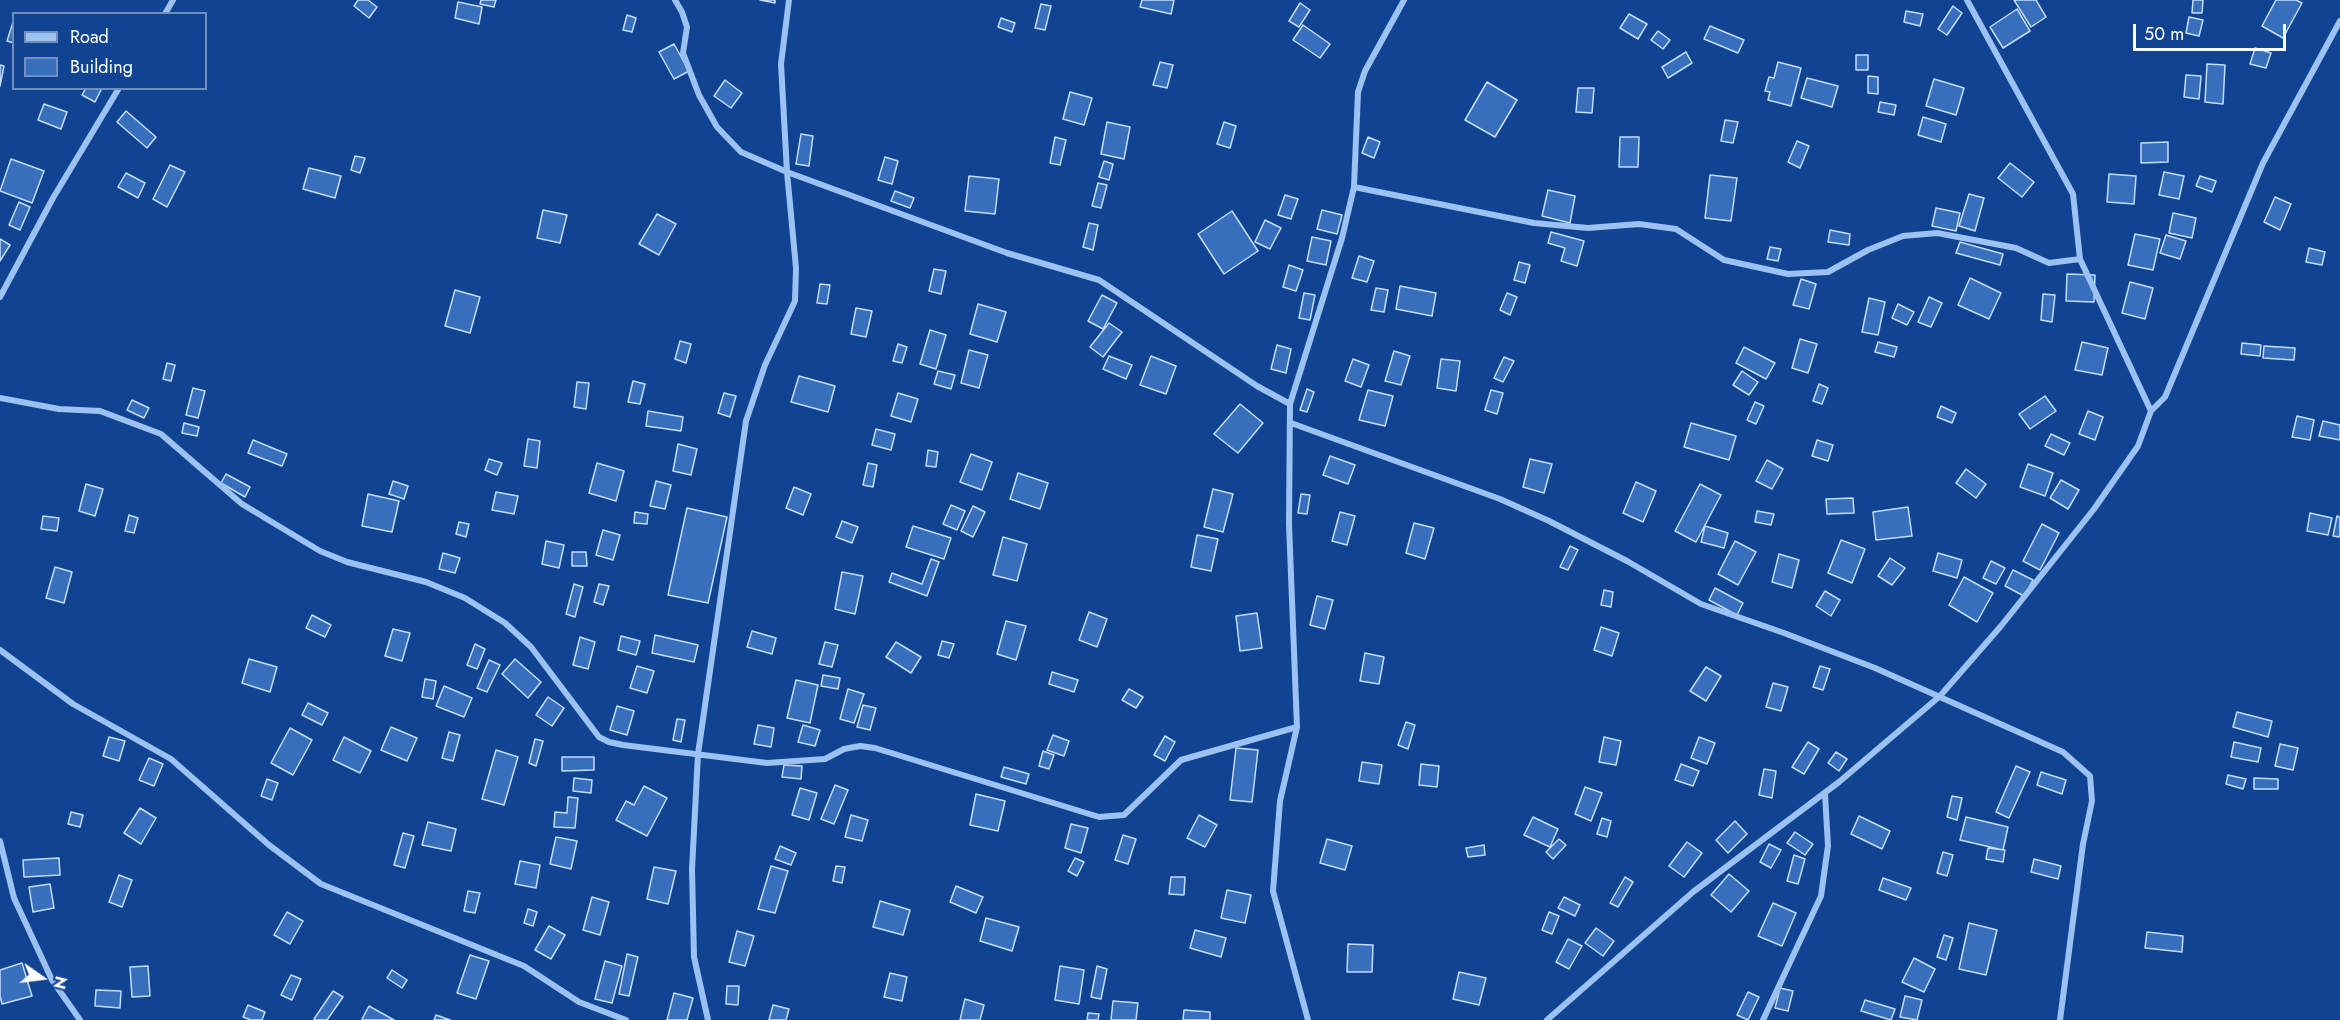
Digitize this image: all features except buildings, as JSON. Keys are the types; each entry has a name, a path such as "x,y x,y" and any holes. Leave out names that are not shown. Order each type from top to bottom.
{"street":[{"path":"675,0 687,27 683,53 699,95 717,127 741,152 787,172 1007,253 1099,280 1257,386 1290,404"},
{"path":"708,1020 694,957 692,869 698,754 746,421 765,365 795,301 796,268 787,172 781,64 789,0"},
{"path":"1308,1020 1273,891 1280,801 1297,727 1289,524 1290,404 1342,238 1354,187 1358,92 1365,71 1404,0"},
{"path":"1967,0 2073,194 2080,259 2151,411"},
{"path":"1546,1020 1694,892 1824,794 1940,696 2001,626 2094,509 2138,446 2151,411 2165,397 2263,163 2340,21"},
{"path":"0,297 53,198 118,90"},
{"path":"1354,187 1534,223 1588,228 1639,224 1676,229 1724,260 1788,274 1828,272 1868,250 1903,236 1937,233 2016,248 2049,263 2080,259"},
{"path":"0,398 58,409 100,411 161,434 242,504 320,551 347,562 426,582 465,598 505,623 531,647 600,737 623,745 767,763 825,759 844,749 860,746 876,747 1099,817 1110,817 1124,815 1180,760 1297,727"},
{"path":"1291,423 1500,499 1617,556 1701,604 1794,637 1940,696 2063,752 2090,776 2092,801 2083,844 2060,1020"},
{"path":"0,650 73,704 171,759 269,845 321,884 524,966 579,1002 626,1020"},
{"path":"1763,1020 1821,896 1828,846 1824,794"},
{"path":"0,841 14,898 52,980 80,1020"}]}
